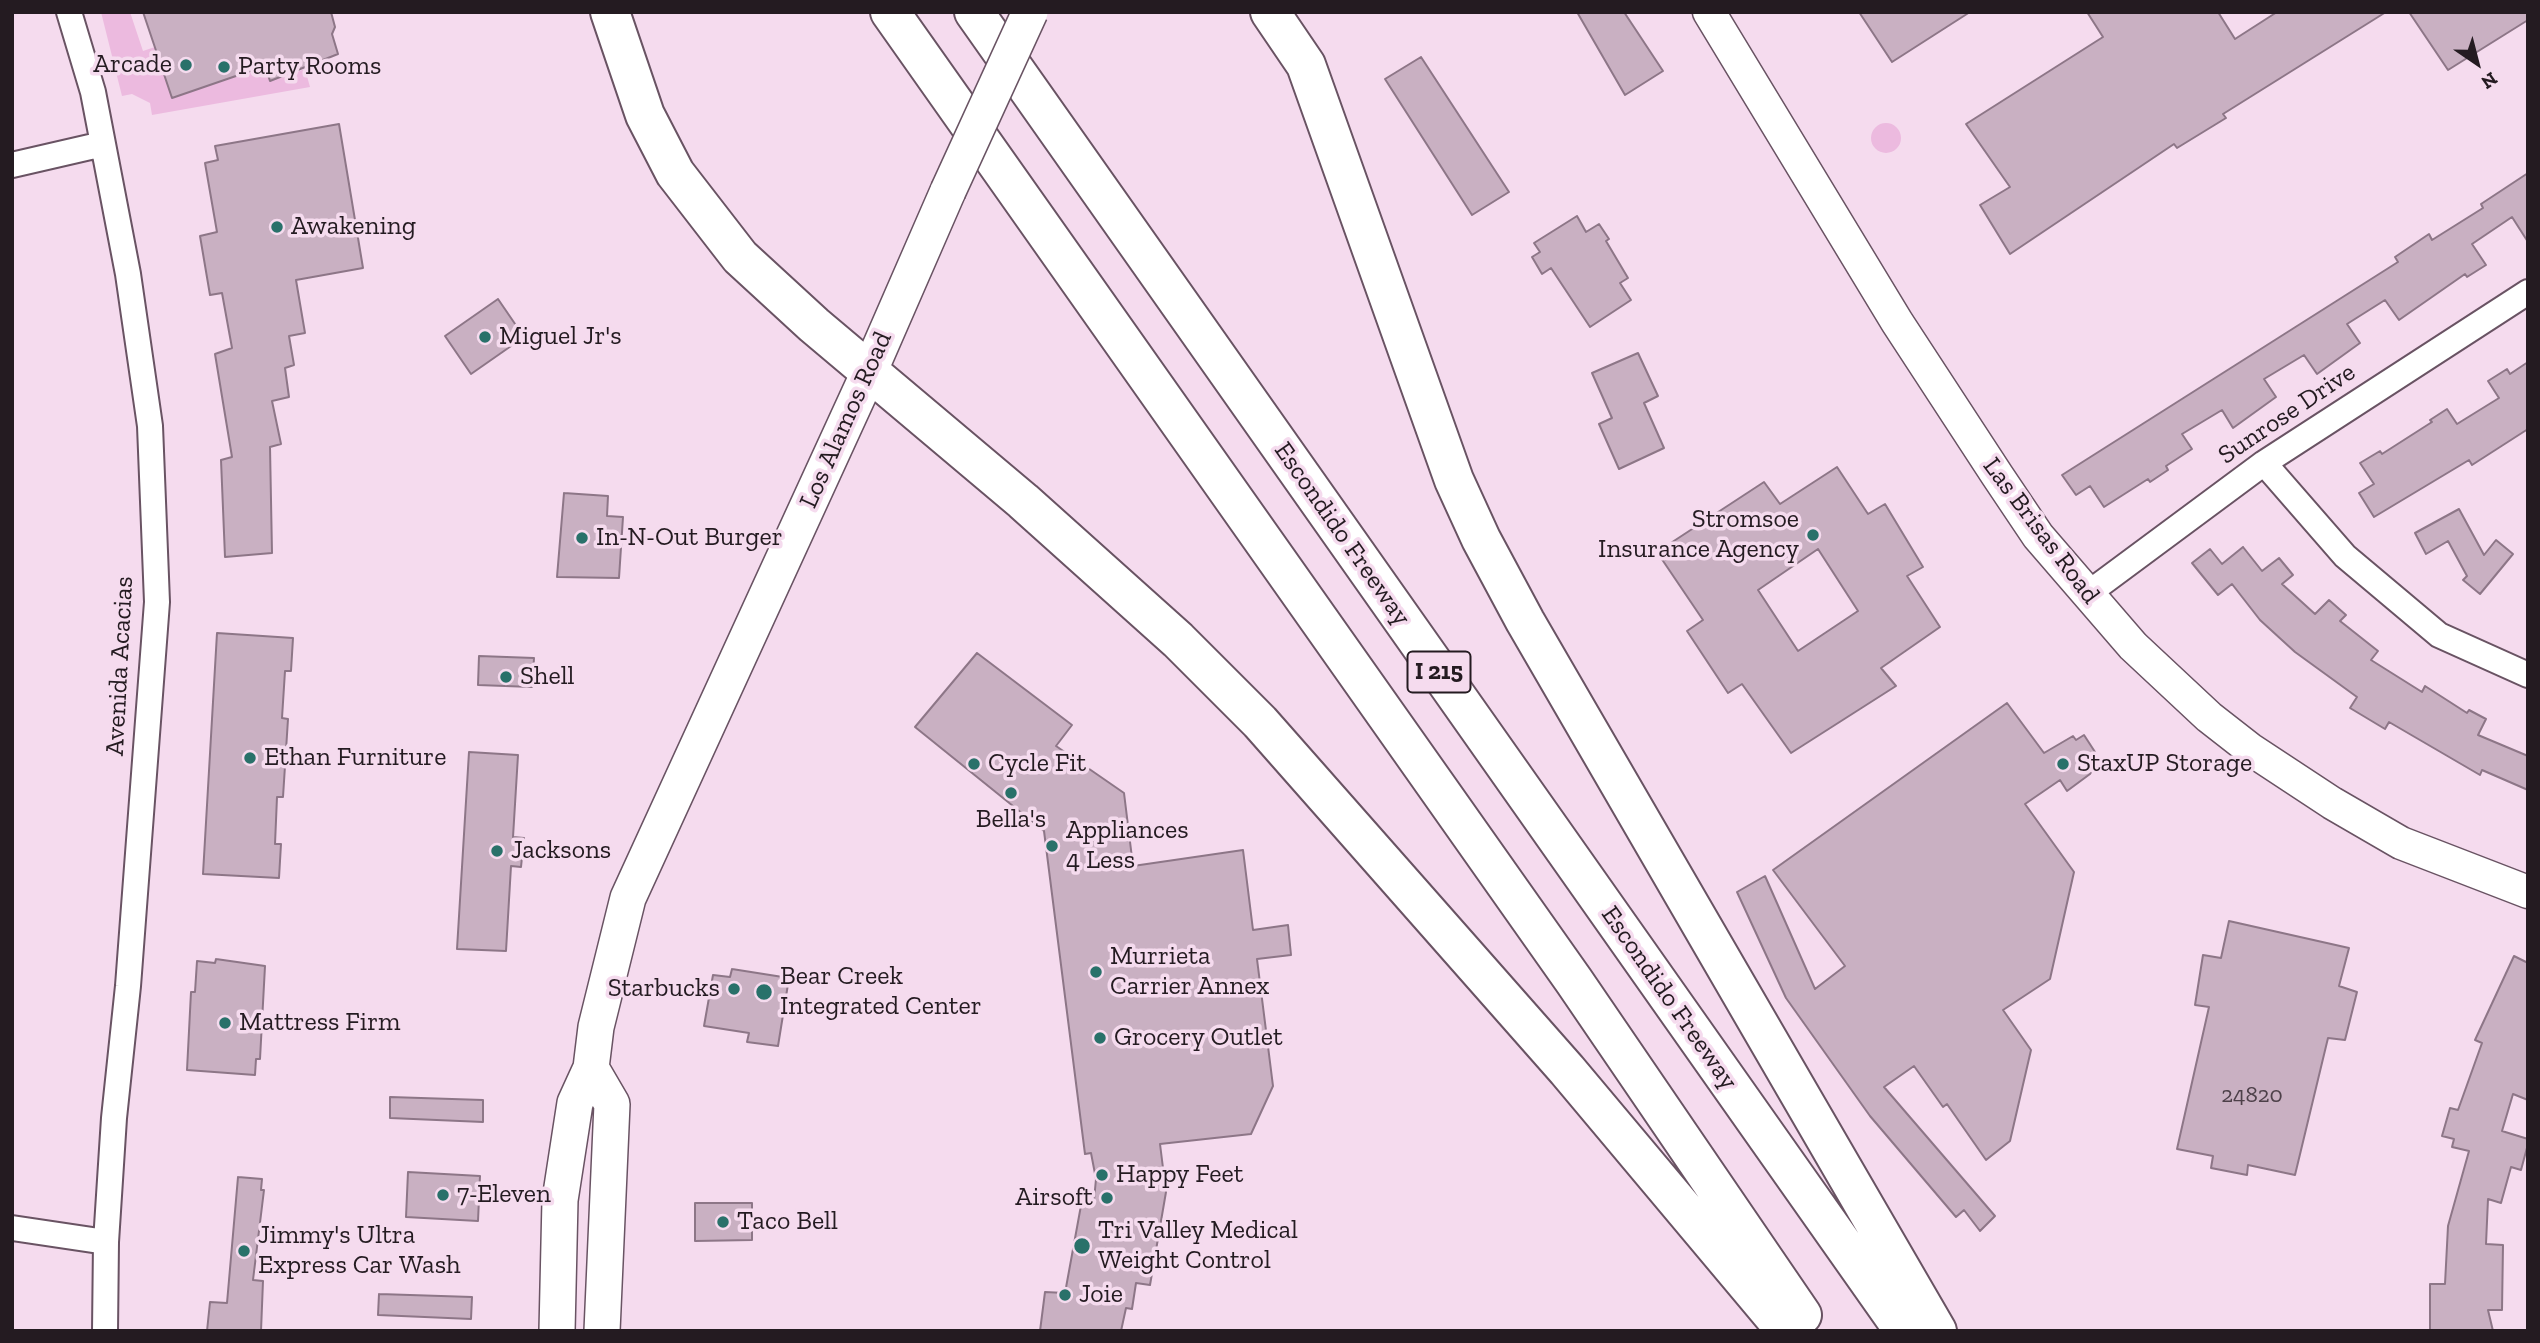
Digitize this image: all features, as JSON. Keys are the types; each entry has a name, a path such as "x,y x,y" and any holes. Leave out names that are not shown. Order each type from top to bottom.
{"highway":[{"path":"610,12 645,115 675,173 740,257 814,325 1023,501 1178,640 1260,722 1567,1070 1786,1331"},
{"name":"I 215","path":"890,12 1574,981 1812,1331"},
{"name":"Escondido Freeway","path":"974,12 1904,1331"},
{"path":"1270,12 1306,65 1454,480 1481,539 1525,621 1937,1331"}],"main road":[{"name":"Los Alamos Road","path":"557,1331 560,1200 575,1103 591,1068 596,1027 628,898 870,370 1030,12"},
{"path":"591,1068 612,1104 602,1331"}],"street":[{"name":"Avenida Acacias","path":"69,12 93,92 128,274 150,426 157,602 106,1242 105,1331"},
{"name":"Las Brisas Road","path":"1709,12 1897,322 2038,536 2086,595 2167,679 2250,749 2332,803 2402,843 2528,892"},
{"path":"12,165 103,144"},
{"name":"Sunrose Drive","path":"2086,595 2264,463 2528,292"},
{"path":"2264,463 2344,556 2438,635 2528,675"},
{"path":"12,1228 106,1242"}],"shaded area":[{"path":"101,12 130,12 143,51 155,47 265,66 270,81 305,69 310,87 152,115 150,103 132,94 122,96"},
{"path":"1886,123 1897,127 1901,138 1897,149 1886,153 1875,149 1871,138 1875,127"}],"building":[{"path":"143,12 331,12 335,27 332,34 338,54 270,81 265,66 172,98"},
{"path":"1577,12 1624,12 1663,71 1625,95"},
{"path":"1859,12 1970,12 1892,62"},
{"path":"2087,12 2218,12 2235,39 2277,12 2386,12 2223,114 2226,118 2177,148 2174,144 2010,254 1980,205 2010,187 1966,124 2103,37"},
{"path":"2409,12 2528,12 2528,20 2448,70"},
{"path":"1421,57 1509,192 1472,215 1385,79"},
{"path":"339,124 363,268 296,280 305,333 289,336 294,365 285,368 289,397 272,401 281,444 270,447 272,553 225,557 221,460 232,457 215,354 232,348 222,293 210,295 200,236 217,232 205,163 218,160 215,146"},
{"path":"2528,173 2528,242 2512,217 2472,244 2486,265 2467,277 2465,274 2399,320 2385,300 2347,324 2360,343 2317,374 2304,355 2264,379 2276,397 2233,428 2222,410 2182,434 2192,449 2166,466 2168,470 2150,482 2148,479 2104,507 2090,486 2076,495 2062,475 2398,262 2395,257 2429,234 2432,240 2483,208 2481,204"},
{"path":"1577,216 1586,232 1599,224 1609,239 1606,241 1628,278 1620,283 1631,300 1590,327 1551,268 1542,274 1532,257 1540,252 1534,243"},
{"name":"Miguel Jr's","path":"498,299 524,337 471,374 445,336"},
{"path":"1638,353 1658,396 1644,403 1664,448 1619,469 1599,424 1612,418 1592,373"},
{"path":"2528,362 2528,429 2472,465 2469,460 2374,517 2359,493 2374,484 2360,463 2380,451 2382,454 2432,422 2430,420 2447,409 2457,424 2499,398 2488,381 2507,369 2510,374"},
{"path":"1837,467 1868,514 1885,504 1923,567 1907,576 1940,627 1881,668 1896,686 1791,753 1742,684 1728,693 1687,631 1703,620 1657,552 1764,482 1780,504","holes":["1818,549 1858,611 1798,651 1758,590"]},
{"name":"In-N-Out Burger","path":"564,493 608,496 607,516 623,517 619,578 557,577"},
{"path":"2459,509 2484,555 2496,540 2513,554 2480,594 2463,580 2467,576 2448,541 2426,554 2415,533"},
{"path":"2243,547 2262,571 2279,558 2293,575 2282,584 2315,614 2329,600 2346,615 2340,621 2378,651 2371,660 2422,692 2425,686 2467,713 2469,710 2486,719 2478,735 2528,756 2528,790 2482,770 2480,775 2389,722 2385,729 2350,708 2357,697 2295,652 2260,620 2232,584 2218,595 2192,563 2210,549 2222,564"},
{"path":"217,633 293,638 291,671 285,671 282,718 288,719 283,797 277,797 275,844 281,844 279,878 203,874"},
{"path":"977,653 1072,725 1056,746 1124,793 1133,866 1243,850 1253,930 1288,925 1291,955 1257,959 1273,1086 1251,1134 1160,1144 1166,1192 1150,1285 1136,1283 1132,1309 1126,1308 1121,1331 1040,1331 1045,1292 1065,1293 1082,1200 1094,1200 1096,1179 1091,1153 1085,1154 1044,831 915,727"},
{"name":"Shell","path":"479,656 534,658 532,687 478,685"},
{"path":"2007,703 2044,753 2073,736 2076,740 2084,735 2097,755 2089,760 2094,767 2090,774 2067,791 2060,780 2025,804 2074,872 2050,979 2003,1010 2031,1050 2010,1141 1986,1160 1947,1104 1943,1107 1914,1066 1884,1087 1995,1216 1980,1231 1964,1210 1956,1217 1870,1116 1786,998 1737,892 1765,876 1815,989 1845,966 1773,870"},
{"name":"Shell","path":"469,752 518,755 513,837 524,838 521,867 511,866 506,951 457,949"},
{"path":"2229,921 2349,948 2339,986 2357,992 2345,1040 2328,1038 2295,1175 2248,1165 2247,1175 2211,1168 2213,1156 2177,1149 2209,1007 2195,1005 2203,955 2221,958"},
{"path":"2514,956 2528,963 2528,1100 2513,1094 2502,1131 2528,1139 2528,1144 2521,1170 2511,1167 2501,1203 2488,1199 2486,1244 2503,1245 2502,1310 2488,1310 2493,1331 2430,1331 2430,1284 2445,1284 2448,1226 2469,1151 2452,1147 2454,1139 2442,1136 2450,1108 2458,1110 2482,1043 2475,1040"},
{"path":"216,959 265,966 260,1059 256,1059 255,1075 187,1070 191,992 195,992 197,961 215,963"},
{"path":"732,969 789,978 778,1046 747,1042 749,1033 704,1026 713,975 730,977"},
{"name":"7-Eleven","path":"390,1097 483,1100 483,1122 390,1118"},
{"name":"7-Eleven","path":"408,1172 480,1176 478,1221 406,1217"},
{"name":"Jimmy's Ultra Express Car Wash","path":"238,1177 262,1179 261,1190 264,1190 253,1280 263,1281 261,1331 207,1331 210,1302 227,1303"},
{"name":"Taco Bell","path":"695,1203 752,1203 752,1240 695,1241"},
{"path":"379,1294 472,1297 471,1319 378,1315"}],"place":[{"name":"Arcade","path":"186,65"},
{"name":"Party Rooms","path":"224,67"},
{"name":"Awakening","path":"277,227"},
{"name":"Miguel Jr's","path":"485,337"},
{"name":"Stromsoe Insurance Agency","path":"1813,535"},
{"name":"In-N-Out Burger","path":"582,538"},
{"name":"Shell","path":"506,677"},
{"name":"Ethan Furniture","path":"250,758"},
{"name":"Cycle Fit","path":"974,764"},
{"name":"StaxUP Storage","path":"2063,764"},
{"name":"Bella's","path":"1011,793"},
{"name":"Appliances 4 Less","path":"1052,846"},
{"name":"Jacksons","path":"497,851"},
{"name":"Murrieta Carrier Annex","path":"1096,972"},
{"name":"Starbucks","path":"734,989"},
{"name":"Bear Creek Integrated Center","path":"764,992"},
{"name":"Mattress Firm","path":"225,1023"},
{"name":"Grocery Outlet","path":"1100,1038"},
{"name":"Happy Feet","path":"1102,1175"},
{"name":"7-Eleven","path":"443,1195"},
{"name":"Airsoft","path":"1107,1198"},
{"name":"Taco Bell","path":"723,1222"},
{"name":"Tri Valley Medical Weight Control","path":"1082,1246"},
{"name":"Jimmy's Ultra Express Car Wash","path":"244,1251"},
{"name":"Joie","path":"1065,1295"}]}
